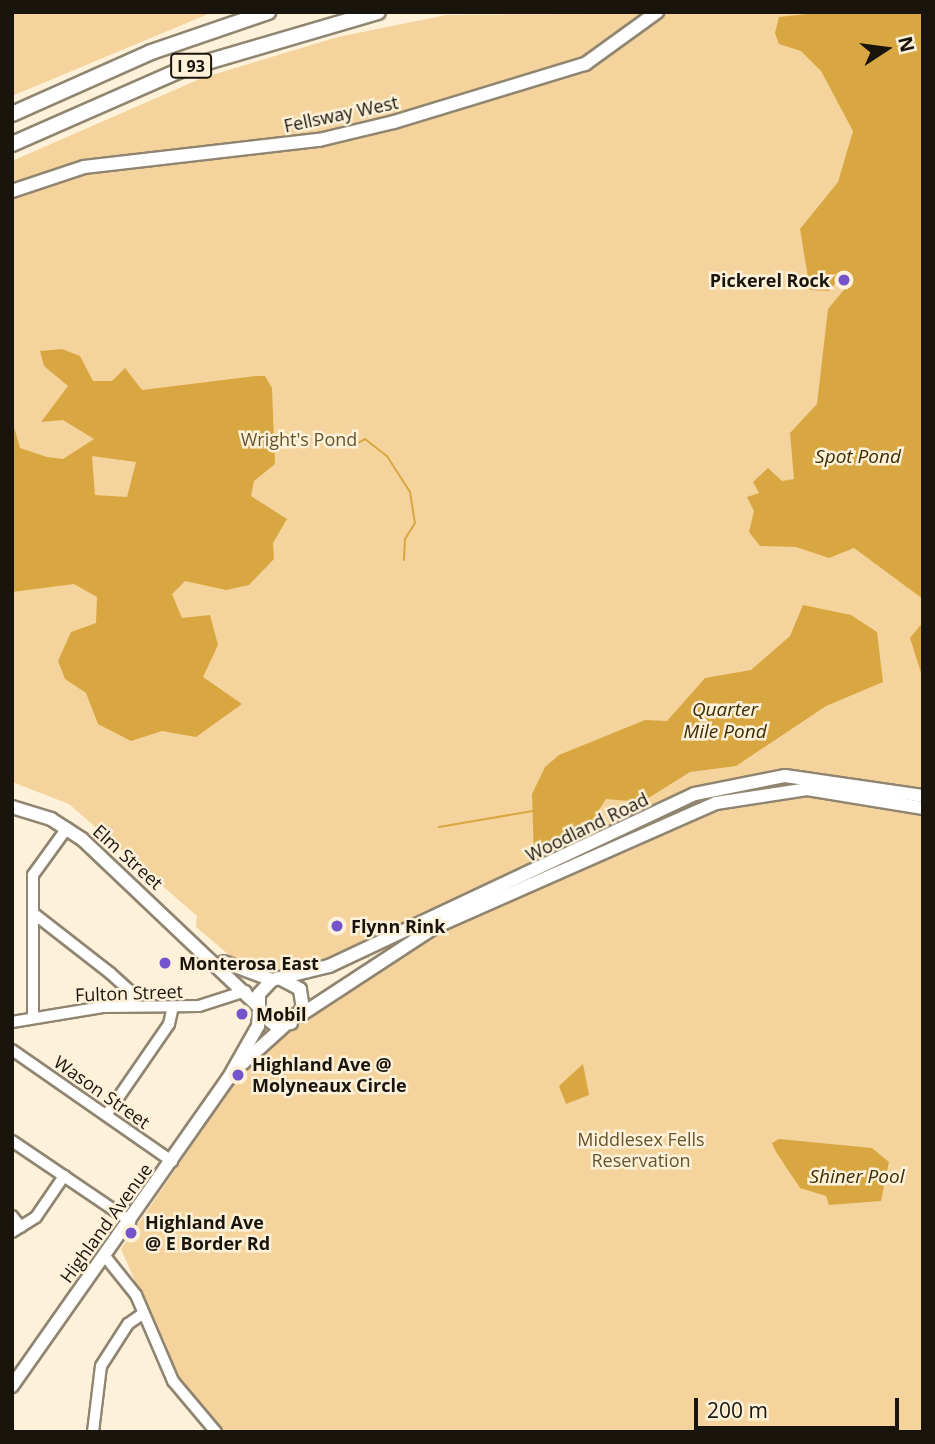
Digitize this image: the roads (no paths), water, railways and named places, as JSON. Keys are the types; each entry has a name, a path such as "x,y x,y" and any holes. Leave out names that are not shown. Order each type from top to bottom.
{"highway":[{"name":"I 93","path":"12,114 151,52 268,12"},
{"name":"I 93","path":"12,144 183,69 378,12"}],"main road":[{"name":"Fellsway West","path":"12,191 84,167 319,140 405,119 585,64 657,12"},
{"name":"Woodland Road","path":"295,1020 414,938 532,880 688,797 748,779 808,777 923,796"},
{"name":"Woodland Road","path":"276,979 319,970 689,813 761,792 819,789 923,807"},
{"name":"Elm Street","path":"12,807 67,828 208,953 246,991 258,1008"},
{"name":"Elm Street","path":"208,953 276,979"},
{"name":"Highland Avenue","path":"12,1387 228,1079 258,1026 258,1008 276,979"},
{"path":"258,1008 275,1025 295,1020 300,989 276,979"},
{"name":"Highland Avenue","path":"228,1079 295,1020"}],"street":[{"path":"33,1018 36,864 67,828"},
{"path":"33,914 56,927 131,992 134,1005"},
{"path":"33,940 42,926 56,927"},
{"name":"Fulton Street","path":"12,1022 134,1005 173,1007 208,1004 246,991"},
{"path":"107,1114 169,1024 173,1007"},
{"name":"Wason Street","path":"12,1050 172,1161"},
{"path":"12,1141 130,1221"},
{"path":"12,1216 17,1230 37,1217 64,1176"},
{"path":"104,1255 144,1313 168,1372 216,1432"},
{"path":"93,1432 101,1366 128,1324 144,1313"}],"water":[{"name":"Spot Pond","path":"825,12 923,12 923,599 854,548 829,558 796,547 760,546 749,532 754,511 747,497 759,493 753,482 768,468 782,481 794,479 790,433 817,404 828,309 852,280 846,271 829,291 810,290 800,229 838,182 853,131 821,71 801,51 779,44 775,33 779,17"},
{"name":"Wright's Pond","path":"62,349 80,356 93,381 112,381 125,368 142,390 256,376 265,376 272,388 275,464 254,481 251,496 287,519 273,543 274,559 249,585 226,590 185,581 172,594 182,618 210,615 218,645 203,677 242,704 196,737 162,731 131,741 98,724 86,693 65,679 58,661 71,632 96,623 97,597 74,584 12,592 12,420 20,448 47,457 63,459 94,439 63,420 41,422 68,386 44,366 40,351","holes":["92,456 136,462 127,497 95,495"]},
{"name":"Quarter Mile Pond","path":"803,605 851,615 877,632 883,682 826,706 736,766 690,772 642,802 606,799 587,829 534,860 532,794 545,767 559,755 645,720 667,721 705,678 751,670 790,636"},
{"path":"923,622 923,679 910,638"},
{"path":"583,1064 589,1095 566,1104 559,1086"},
{"name":"Shiner Pool","path":"779,1139 872,1148 889,1162 881,1201 829,1205 826,1196 800,1188 772,1143"}],"waterway":[{"path":"330,441 350,447 365,439 387,456 410,492 415,523 405,539 404,560"},
{"path":"439,827 533,811"}],"place":[{"name":"Pickerel Rock","path":"844,280"},
{"name":"Flynn Rink","path":"337,926"},
{"name":"Monterosa East","path":"165,963"},
{"name":"Mobil","path":"242,1014"},
{"name":"Highland Ave @ Molyneaux Circle","path":"238,1075"},
{"name":"Highland Ave @ E Border Rd","path":"131,1233"}],"park label":[{"name":"Middlesex Fells Reservation","path":"641,1150"}]}
